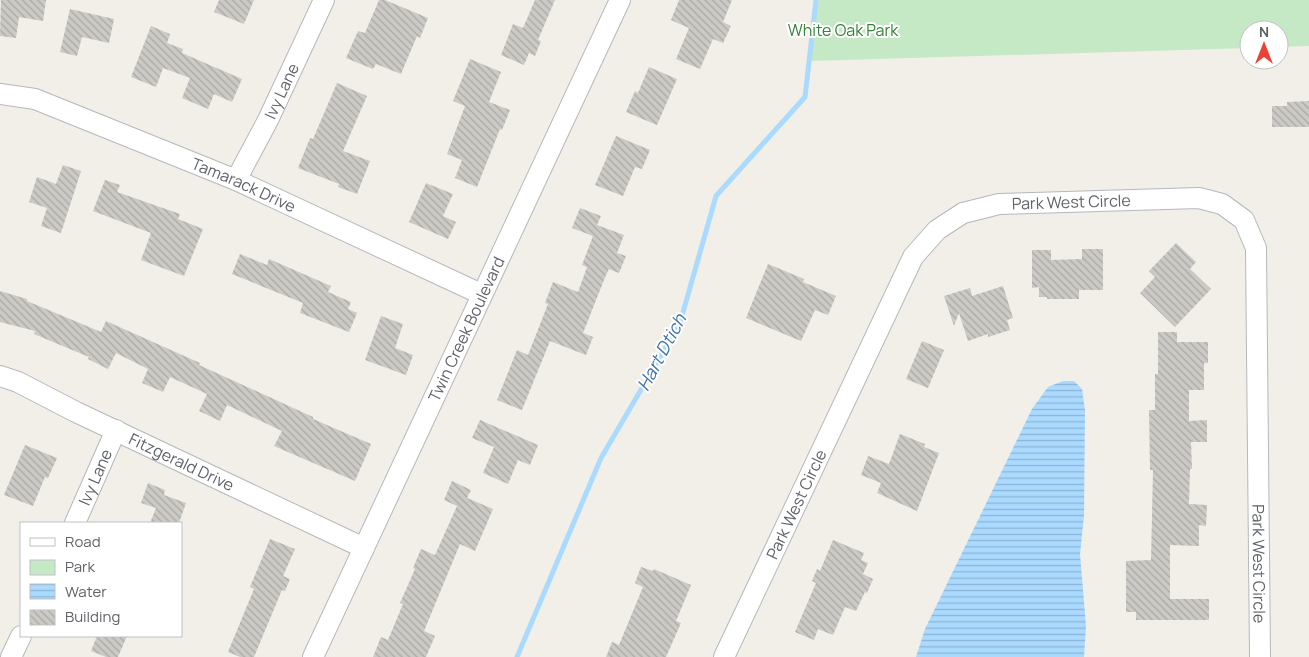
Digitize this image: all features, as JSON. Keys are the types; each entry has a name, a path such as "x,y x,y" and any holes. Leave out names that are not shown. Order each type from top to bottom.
{"street":[{"name":"Ivy Lane","path":"236,180 268,120 324,0"},
{"name":"Twin Creek Boulevard","path":"313,657 620,0"},
{"name":"Tamarack Drive","path":"0,94 35,99 236,180 481,294"},
{"name":"Park West Circle","path":"724,657 912,257 936,230 963,213 999,204 1199,198 1222,204 1244,220 1256,248 1260,657"},
{"name":"Fitzgerald Drive","path":"0,376 18,382 364,548"},
{"name":"Ivy Lane","path":"74,522 116,430"},
{"path":"11,657 21,637"}],"green space":[{"name":"White Oak Park","path":"816,0 1309,0 1309,46 1289,47 1289,20 1239,20 1239,48 809,61"}],"water":[{"path":"1063,381 1074,381 1082,389 1085,410 1084,516 1080,554 1086,626 1084,657 916,657 925,629 1032,409 1048,387"}],"building":[{"path":"1,0 46,0 43,21 19,17 16,38 0,36"},
{"path":"219,0 254,0 244,24 214,12"},
{"path":"379,0 385,0 428,18 420,38 417,36 401,74 376,64 373,69 346,58 358,31 365,33"},
{"path":"535,0 555,0 538,40 541,41 535,56 529,53 524,65 501,55 513,24 523,28"},
{"path":"679,0 732,0 723,22 731,26 723,43 713,39 700,69 676,59 689,28 671,20"},
{"path":"70,9 114,19 109,43 82,37 77,56 60,52"},
{"path":"151,26 170,34 167,43 183,49 182,53 242,79 232,102 214,94 208,109 182,98 190,78 163,68 156,87 131,77"},
{"path":"470,59 501,72 489,102 510,110 502,130 500,129 477,187 455,178 462,160 447,154 465,106 453,101"},
{"path":"649,67 677,79 657,125 626,112 635,91 638,93"},
{"path":"337,83 367,96 343,151 370,161 357,194 338,187 339,184 298,168 310,138 313,139"},
{"path":"1309,101 1309,127 1272,127 1272,106 1287,106 1287,102"},
{"path":"616,136 650,150 642,169 635,167 623,196 595,185"},
{"path":"63,165 81,171 61,233 41,226 47,208 29,202 37,177 56,184"},
{"path":"105,180 120,185 117,192 180,214 178,219 203,229 184,276 141,260 151,233 93,211"},
{"path":"426,183 453,194 443,216 456,222 448,239 409,222"},
{"path":"580,208 601,216 597,225 624,235 617,253 626,256 619,273 609,269 606,275 583,333 593,337 586,355 550,341 522,410 497,400 517,350 528,355 548,304 545,303 553,282 578,292 587,267 582,265 593,236 572,228"},
{"path":"1176,243 1196,262 1190,269 1211,289 1175,327 1140,293 1155,277 1149,271"},
{"path":"1082,249 1103,249 1103,290 1079,290 1079,299 1047,299 1047,297 1039,297 1039,287 1032,288 1032,250 1051,250 1051,260 1082,259"},
{"path":"240,254 267,265 269,259 331,286 328,292 351,302 348,309 357,313 349,332 300,313 303,303 232,274"},
{"path":"768,264 804,279 803,282 836,296 828,315 815,310 801,341 746,318"},
{"path":"1003,286 1013,318 1007,320 1010,330 988,337 988,334 968,341 959,313 954,326 944,296 970,288 972,296"},
{"path":"0,291 27,299 27,301 101,332 106,321 200,363 199,365 313,417 313,419 371,444 355,481 274,446 282,431 227,405 220,421 199,411 207,394 170,377 163,392 142,383 148,369 116,353 108,369 88,359 89,357 34,334 35,331 0,322"},
{"path":"381,316 403,324 395,348 413,355 406,375 365,360"},
{"path":"1158,332 1177,332 1177,342 1208,342 1208,363 1204,363 1204,390 1189,390 1189,421 1207,420 1207,442 1191,442 1192,469 1190,469 1189,504 1207,505 1206,526 1199,525 1199,546 1170,545 1170,599 1209,599 1209,620 1136,620 1136,612 1126,612 1126,561 1151,560 1153,470 1150,470 1149,410 1155,410 1155,374 1158,374"},
{"path":"922,341 944,350 928,388 906,379"},
{"path":"480,420 538,445 530,465 518,460 508,484 483,473 494,447 472,438"},
{"path":"900,434 925,444 924,447 939,453 917,511 877,493 881,483 861,475 868,456 889,464"},
{"path":"25,445 57,458 48,478 45,477 33,506 4,495"},
{"path":"452,481 471,490 467,498 493,509 475,551 460,544 424,631 435,636 426,657 373,657 381,637 388,640 403,604 400,603 415,569 413,568 421,549 435,555 457,506 444,500"},
{"path":"148,483 165,490 164,495 186,503 179,522 150,522 156,508 141,503"},
{"path":"270,539 295,549 283,576 290,579 285,591 282,590 254,657 240,657 228,652 254,589 250,587"},
{"path":"833,540 864,553 861,560 868,563 863,574 873,579 856,611 845,607 833,635 818,629 814,640 795,632 816,583 812,581 817,569 820,571"},
{"path":"641,567 653,571 654,569 691,585 676,621 681,623 666,657 606,657 612,642 619,645 643,587 635,583"},
{"path":"97,637 127,637 118,657 106,657 91,651"}],"waterway":[{"name":"Hart Dtich","path":"517,657 601,458 680,323 716,196 805,97 816,0"}]}
